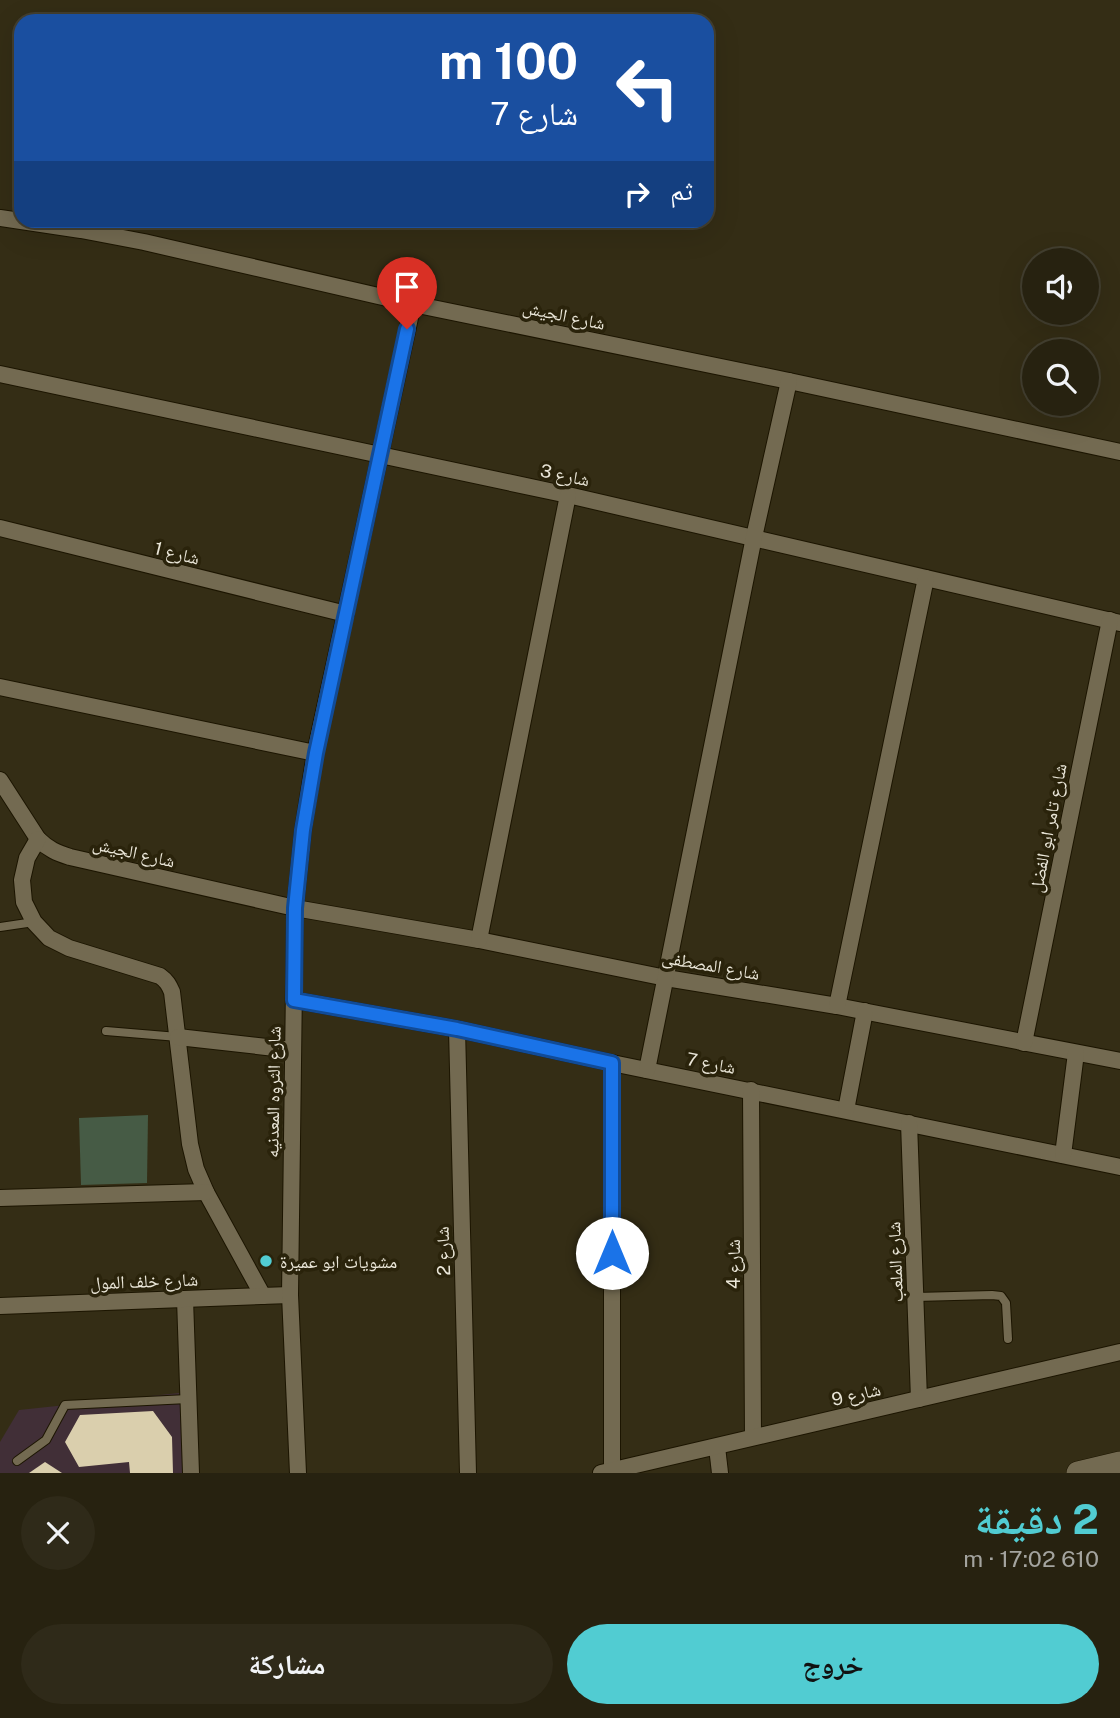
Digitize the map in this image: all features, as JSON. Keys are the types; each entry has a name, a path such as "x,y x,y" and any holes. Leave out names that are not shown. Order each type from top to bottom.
{"street":[{"name":"شارع الجيش","path":"67,228 123,238 413,304 1120,452"},
{"name":"شارع الثروه المعدنيه","path":"298,1473 290,1295 295,908 303,830 316,753 413,304"},
{"name":"شارع 3","path":"0,374 568,495 1115,621"},
{"path":"647,1070 754,537 789,381"},
{"path":"480,940 568,495"},
{"name":"شارع 1","path":"0,528 346,614"},
{"path":"837,1006 926,578"},
{"name":"شارع تامر ابو الفضل","path":"1024,1043 1115,621"},
{"path":"0,687 316,753"},
{"name":"شارع الجيش","path":"0,780 38,839 58,853 295,908"},
{"path":"38,839 27,858 22,880 24,902 34,922 49,938 69,948 160,976 167,981 172,992 190,1144 196,1169 263,1296"},
{"name":"شارع المصطفى","path":"295,908 480,940 666,978 865,1011 1120,1061"},
{"name":"شارع 7","path":"294,1000 457,1029 1120,1167"},
{"path":"846,1110 865,1011"},
{"name":"شارع 2","path":"457,1029 468,1473"},
{"path":"178,1037 293,1050"},
{"path":"1063,1156 1076,1053"},
{"path":"607,1472 612,1063"},
{"name":"شارع 4","path":"751,1090 753,1437"},
{"name":"شارع الملعب","path":"909,1124 919,1399"},
{"path":"0,1198 206,1192"},
{"name":"شارع خلف المول","path":"0,1306 290,1295"},
{"path":"185,1299 191,1473"},
{"name":"شارع 9","path":"607,1472 1120,1352"},
{"path":"717,1447 720,1473"},
{"path":"1078,1473 1120,1463"}],"lane":[{"path":"0,927 34,922"},
{"path":"106,1031 178,1037"},
{"path":"915,1297 1001,1296 1006,1303 1007,1339"},
{"path":"17,1461 46,1440 65,1405 188,1399"}],"shaded area":[{"path":"179,1393 187,1473 0,1473 0,1442 19,1410"}],"green space":[{"path":"148,1115 147,1183 81,1185 79,1118"}],"building":[{"path":"153,1411 172,1437 173,1473 130,1473 129,1462 79,1467 65,1442 80,1415"},
{"path":"45,1462 62,1473 29,1473"}],"place":[{"name":"مشويات ابو عميرة","path":"266,1261"}],"route":[{"path":"407,329 316,753 303,830 295,908 294,1000 457,1029 612,1063 612,1253"}]}
